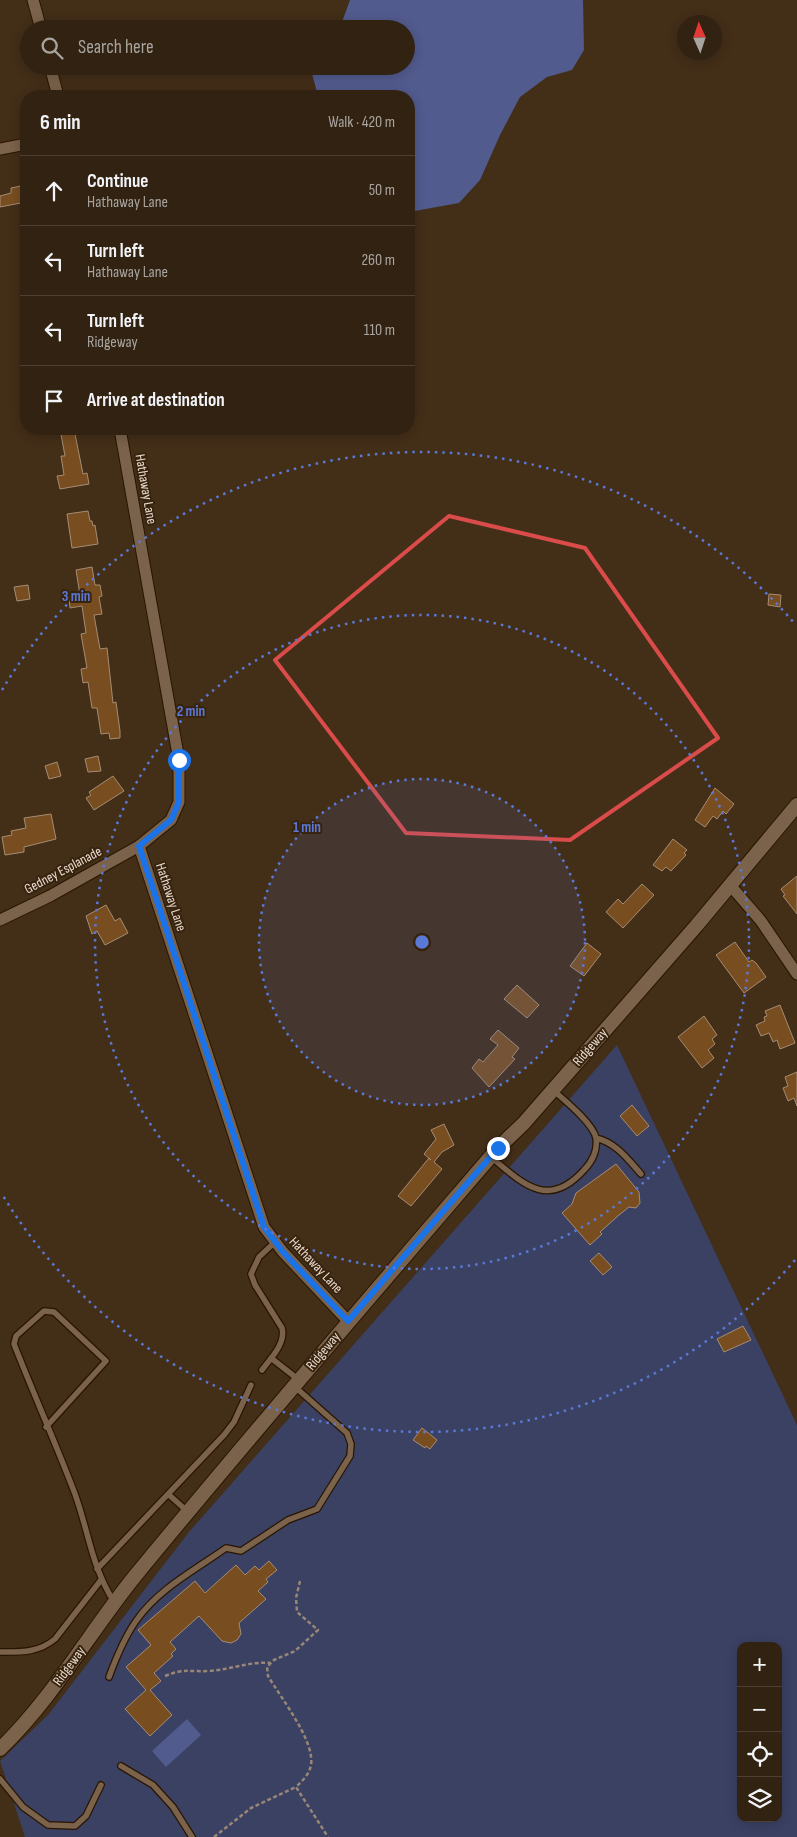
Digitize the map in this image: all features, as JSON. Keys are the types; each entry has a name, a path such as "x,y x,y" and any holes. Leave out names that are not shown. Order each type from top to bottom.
{"street":[{"path":"33,0 39,20"},
{"path":"52,75 56,90"},
{"path":"0,150 20,145"},
{"name":"Hathaway Lane","path":"121,435 179,760 179,802 171,820 139,846 264,1227 275,1242 348,1321"},
{"name":"Ridgeway","path":"0,1749 18,1732 62,1678 115,1603 348,1321 697,925 797,805"},
{"name":"Gedney Esplanade","path":"0,920 50,896 139,846"},
{"path":"730,885 761,921 797,974"}],"lane":[{"path":"491,1157 530,1188 545,1192 557,1190 576,1179 588,1166 595,1153 596,1138 590,1126 553,1090"},
{"path":"596,1138 606,1140 619,1149 640,1174"},
{"path":"262,1370 282,1342 282,1328 255,1285 251,1274 260,1257 275,1242"},
{"path":"46,1427 106,1361 54,1312 44,1311 16,1336 14,1344 46,1427 75,1495 100,1580 115,1603"},
{"path":"108,1677 121,1646 136,1620 162,1592 226,1548 241,1551 288,1520 317,1509 350,1456 351,1444 347,1433 271,1358"},
{"path":"97,1569 224,1435 234,1422 250,1385"},
{"path":"168,1494 189,1512"},
{"path":"0,1652 33,1651 45,1647 55,1639 100,1580"},
{"path":"121,1766 152,1785 173,1807 192,1837"},
{"path":"0,1779 23,1807 48,1825 75,1826 86,1816 101,1785"}],"path":[{"path":"214,1837 251,1808 296,1788 307,1776 311,1767 311,1754 307,1742 268,1676 267,1667 295,1651 318,1630 297,1612 296,1598 300,1580"},
{"path":"165,1676 182,1669 208,1671 255,1662 272,1663"},
{"path":"296,1788 328,1837"}],"highlighted area":[{"path":"449,516 585,548 718,738 570,840 406,833 275,660"}],"shaded area":[{"path":"350,0 583,0 584,50 572,70 547,77 520,97 500,135 480,180 459,203 415,211 415,90 316,90 312,75 415,75 415,20 343,20"},
{"path":"617,1045 797,1425 797,1837 25,1837 0,1761 48,1715 189,1532"},
{"path":"187,1719 201,1735 166,1767 152,1751"}],"building":[{"path":"20,186 20,203 0,207 0,196 11,193 11,188"},
{"path":"61,435 75,435 83,474 87,473 89,484 60,489 57,476 64,475 61,456 65,456"},
{"path":"88,511 90,521 92,521 93,526 95,525 98,544 72,548 67,514"},
{"path":"92,567 95,585 100,585 102,596 99,597 102,614 94,615 100,649 107,648 113,703 116,702 120,738 110,739 109,733 101,734 97,708 92,708 88,682 83,683 81,669 87,668 81,634 86,633 82,606 70,608 69,597 80,595 76,570"},
{"path":"28,585 30,599 17,601 14,587"},
{"path":"769,594 781,595 780,607 768,605"},
{"path":"98,756 101,771 88,772 85,759"},
{"path":"57,762 61,776 49,779 45,766"},
{"path":"113,776 124,791 94,810 86,798 91,795 89,792"},
{"path":"715,788 734,804 726,814 723,811 717,819 713,816 705,827 695,820"},
{"path":"51,814 56,839 24,847 24,852 5,855 2,837 12,835 11,831 26,828 24,818"},
{"path":"673,839 687,850 684,853 686,855 671,871 666,867 662,871 653,865"},
{"path":"797,876 797,914 783,896 785,895 781,889"},
{"path":"642,884 654,895 623,928 606,912 618,899 623,904"},
{"path":"106,905 115,921 120,918 128,933 105,945 97,931 92,934 86,916"},
{"path":"735,942 749,962 752,960 756,963 766,977 744,993 716,955"},
{"path":"587,943 601,954 584,976 570,966"},
{"path":"517,985 539,1005 527,1018 504,999"},
{"path":"780,1005 795,1043 780,1049 777,1040 773,1042 769,1033 761,1036 756,1025 765,1021 764,1017 767,1016 765,1011"},
{"path":"704,1016 717,1035 712,1039 715,1044 708,1050 714,1058 702,1068 678,1037"},
{"path":"498,1030 519,1048 512,1057 515,1059 489,1087 472,1068 479,1059 483,1062 498,1045 490,1039"},
{"path":"797,1072 797,1106 794,1098 788,1101 783,1088 788,1086 785,1077"},
{"path":"632,1105 649,1126 637,1136 620,1116"},
{"path":"444,1124 454,1145 442,1152 434,1162 442,1169 411,1206 398,1196 429,1158 424,1154 436,1139 431,1130"},
{"path":"616,1164 639,1192 640,1203 636,1208 629,1207 619,1215 600,1232 602,1234 590,1245 562,1213 572,1204 576,1193"},
{"path":"599,1253 612,1267 603,1275 590,1261"},
{"path":"743,1326 751,1340 724,1352 717,1339"},
{"path":"422,1428 437,1440 430,1449 413,1440"},
{"path":"269,1561 277,1570 266,1579 268,1582 258,1591 266,1599 239,1623 241,1634 237,1640 231,1643 222,1641 199,1616 170,1642 176,1649 171,1654 173,1656 154,1673 161,1681 150,1690 172,1715 150,1736 125,1709 146,1690 126,1667 151,1645 138,1630 195,1581 205,1593 236,1565 245,1575 255,1566 259,1570"}],"route":[{"path":"179,760 179,802 171,820 139,846 264,1227 283,1252 348,1321 498,1148"}]}
